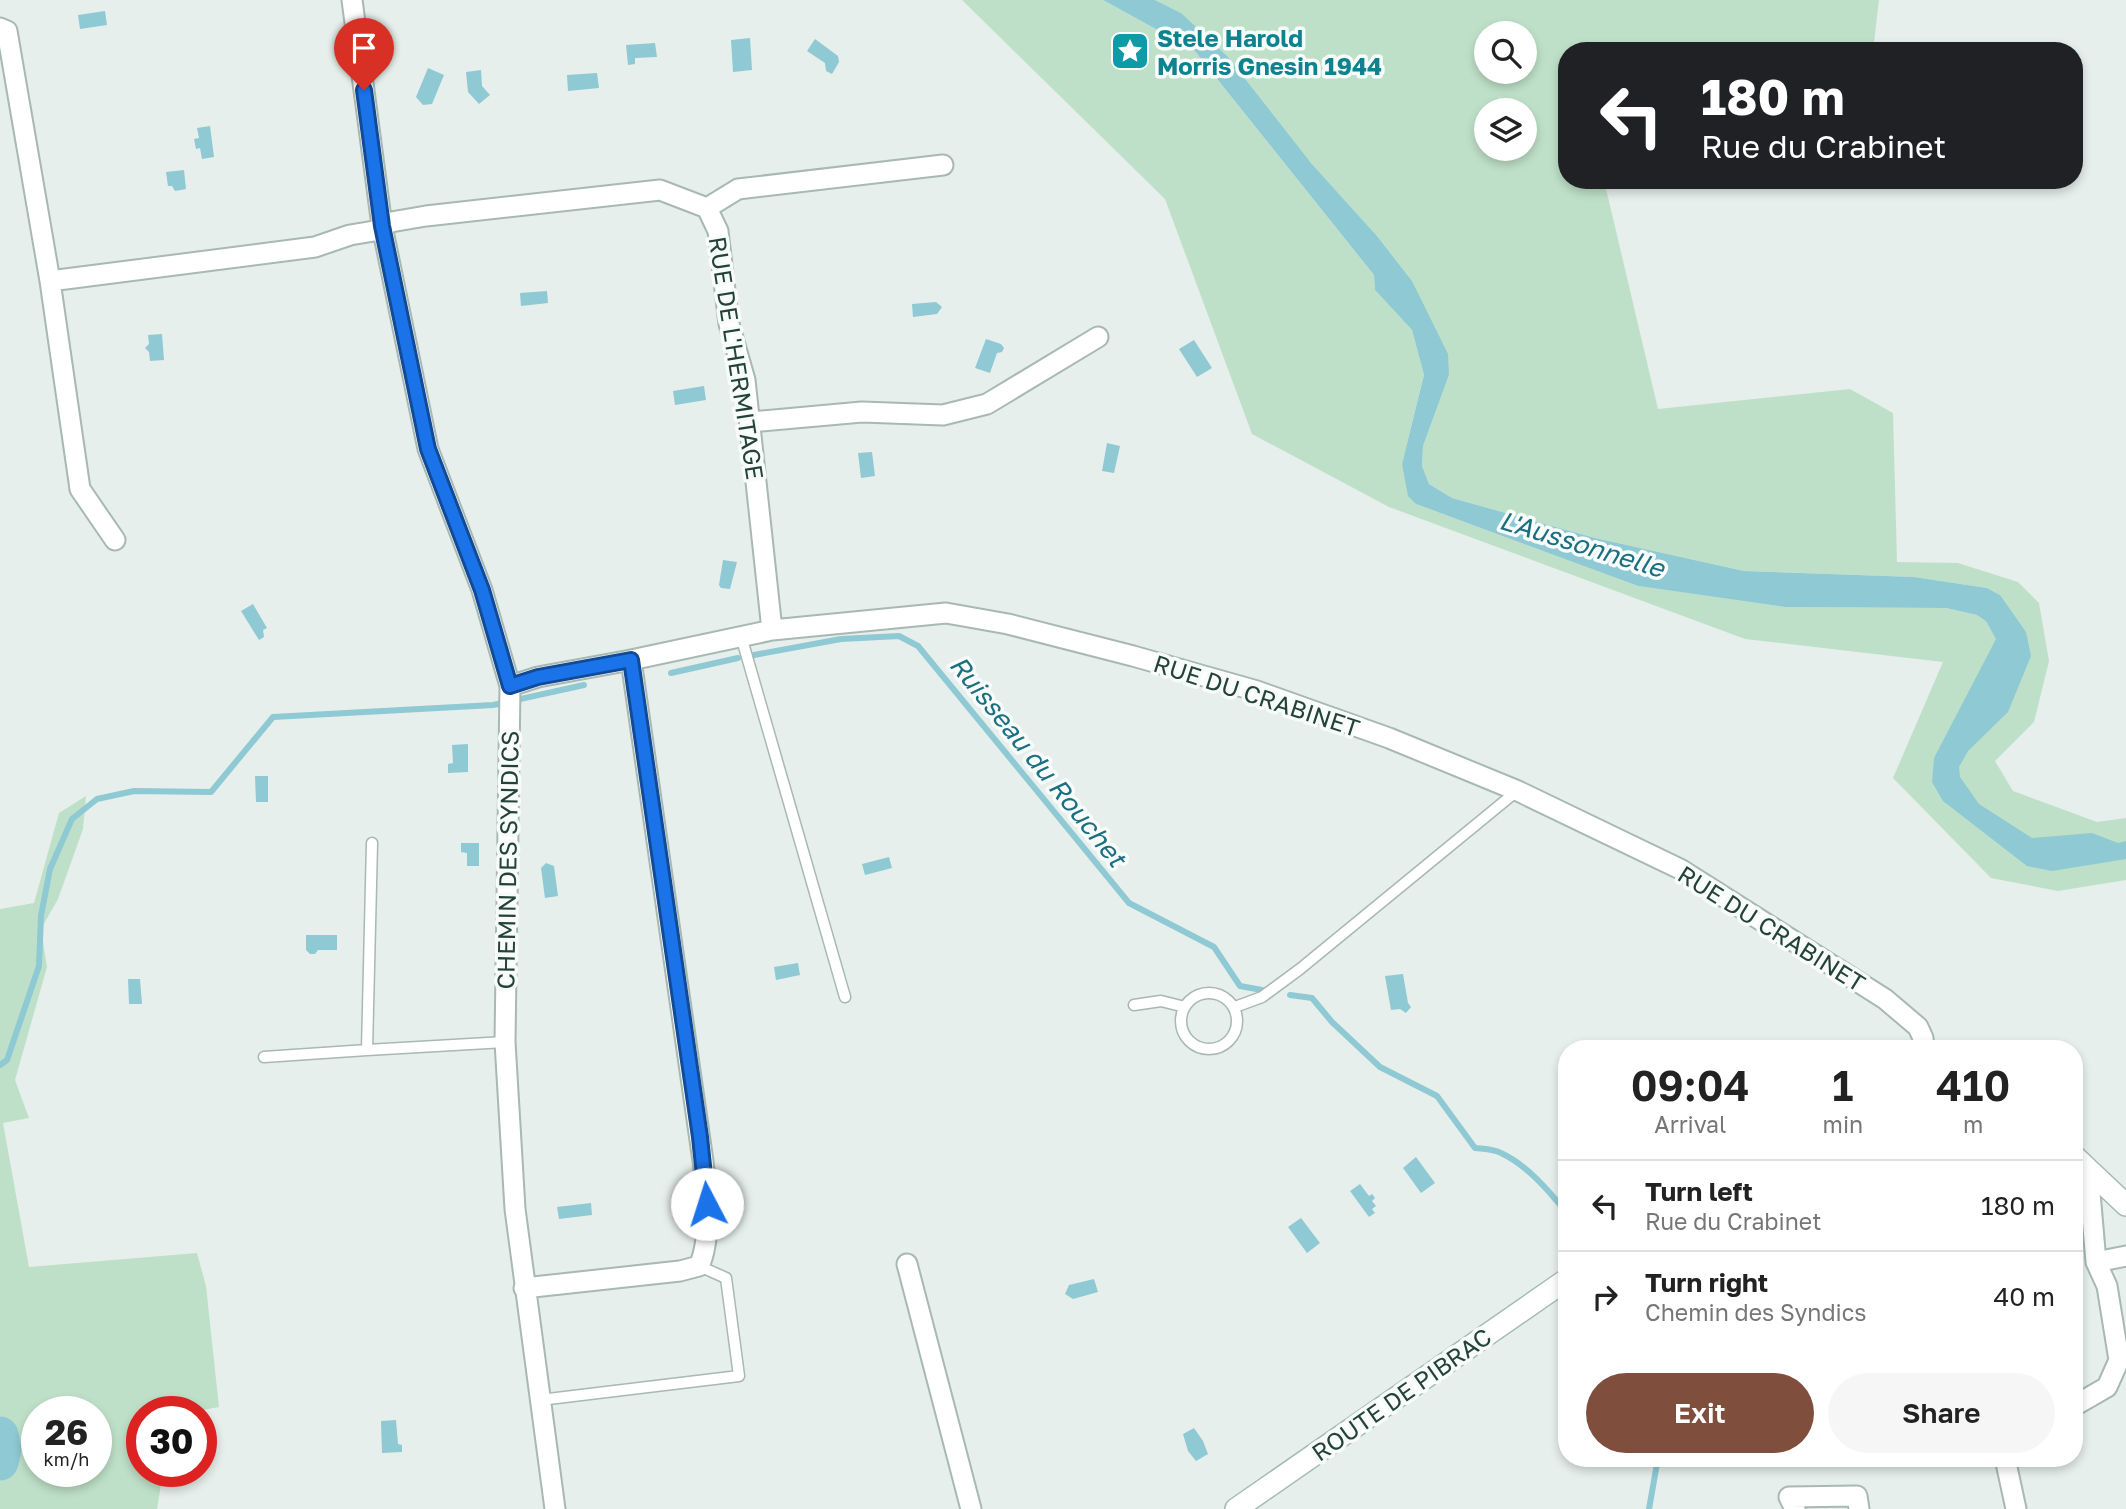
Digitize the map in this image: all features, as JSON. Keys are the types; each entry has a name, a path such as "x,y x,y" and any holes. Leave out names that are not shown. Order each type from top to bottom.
{"main road":[{"path":"2083,1165 2126,1205"},
{"name":"ROUTE DE PIBRAC","path":"1236,1509 1558,1286"}],"street":[{"name":"CHEMIN DES SYNDICS","path":"352,0 382,226 428,449 482,590 509,696 505,1042 515,1209 555,1509"},
{"path":"0,28 7,31 50,281 80,489 115,540"},
{"path":"707,208 738,189 943,165"},
{"name":"RUE DE L'HERMITAGE","path":"50,281 315,247 350,235 374,231 391,222 426,216 660,190 707,208 718,231 729,324 745,380 772,630"},
{"path":"751,422 862,412 943,415 987,404 1098,337"},
{"name":"RUE DU CRABINET","path":"509,696 538,677 772,630 946,613 1008,624 1257,691 1389,738 1518,791 1691,876 1885,999 1918,1027 1923,1040"},
{"path":"524,1288 680,1271 699,1266 703,1258 707,1204 703,1161 631,660"},
{"path":"2083,1176 2096,1262 2107,1286 2119,1360 2107,1387 2083,1401"},
{"path":"2096,1262 2126,1256"},
{"path":"907,1264 971,1509"},
{"path":"2006,1467 2017,1509"},
{"path":"1796,1509 1789,1496 1857,1496 1859,1509"}],"lane":[{"path":"741,636 845,997"},
{"path":"1235,1007 1262,997 1300,969 1518,791"},
{"path":"367,1050 372,843"},
{"path":"1208,992 1226,997 1235,1007 1238,1022 1231,1039 1216,1048 1207,1049 1190,1041 1181,1025 1185,1007 1199,994 1208,992"},
{"path":"1135,1005 1161,1002 1185,1007"},
{"path":"264,1057 505,1042"},
{"path":"540,1400 740,1376 726,1278 699,1266"}],"green space":[{"path":"962,0 1103,0 1194,50 1374,275 1375,290 1412,330 1424,375 1402,464 1416,504 1638,586 1785,607 1946,608 1977,615 2000,595 1987,588 1914,577 1744,571 1595,538 1452,498 1429,484 1422,466 1423,446 1449,375 1412,281 1377,236 1181,13 1155,0 1879,0 1874,42 1558,42 1558,189 1606,189 1658,409 1850,389 1893,413 1897,562 1958,563 2018,582 2039,603 2049,661 2034,722 1995,761 2013,791 2097,822 2126,818 2126,880 2058,891 1991,878 1893,778 1943,662 1745,639 1389,507 1252,434 1165,199"},
{"path":"86,796 83,829 58,899 41,929 47,967 15,1080 29,1118 3,1123 29,1267 197,1253 206,1286 219,1407 217,1396 126,1396 126,1487 161,1487 157,1509 0,1509 0,909 34,903 59,813"}],"water":[{"path":"1103,0 1155,0 1181,13 1227,56 1311,163 1377,236 1412,281 1448,354 1449,375 1423,446 1422,466 1429,484 1452,498 1595,538 1744,571 1914,577 1987,588 2000,595 2026,632 2031,656 2008,712 1968,751 1959,767 1960,777 1979,804 2032,838 2092,833 2118,843 2126,841 2126,859 2052,871 2027,866 1943,801 1932,782 1934,758 1996,639 1986,621 1977,615 1946,608 1785,607 1638,586 1416,504 1408,496 1402,464 1424,375 1412,330 1375,290 1374,275 1194,50"},
{"path":"105,11 107,25 80,29 78,15"},
{"path":"750,38 752,70 733,72 731,40"},
{"path":"815,39 838,56 839,62 832,74 826,71 825,63 807,51"},
{"path":"655,43 657,57 635,58 635,64 628,65 626,45"},
{"path":"428,68 444,75 432,104 423,105 416,97"},
{"path":"481,70 482,86 490,95 479,104 468,92 466,72"},
{"path":"597,73 599,88 568,91 567,75"},
{"path":"210,126 214,157 202,159 200,148 196,149 194,139 199,138 197,128"},
{"path":"184,170 186,189 175,191 172,186 168,186 166,172"},
{"path":"547,291 548,303 521,306 520,293"},
{"path":"936,302 942,307 937,314 913,317 912,304"},
{"path":"162,334 164,360 150,361 149,352 145,348 149,344 148,335"},
{"path":"986,339 1001,344 1004,348 997,353 990,373 975,368"},
{"path":"1194,340 1212,368 1197,377 1179,349"},
{"path":"704,386 706,400 675,405 673,391"},
{"path":"1107,443 1120,446 1114,473 1102,471"},
{"path":"872,452 875,476 861,478 858,453"},
{"path":"723,560 737,562 730,589 721,588 719,585"},
{"path":"253,604 267,628 263,630 264,637 259,640 241,611"},
{"path":"468,744 468,772 448,773 448,764 453,763 452,745"},
{"path":"255,776 268,776 268,802 256,802"},
{"path":"461,843 479,843 479,866 467,866 467,853 461,852"},
{"path":"889,857 892,868 865,875 862,864"},
{"path":"546,863 554,866 558,896 545,898 541,868"},
{"path":"306,935 337,935 337,950 318,950 315,954 310,954 306,950"},
{"path":"798,963 800,975 776,980 774,967"},
{"path":"1403,974 1411,1007 1406,1013 1400,1009 1391,1010 1385,976"},
{"path":"128,979 140,979 142,1004 129,1004"},
{"path":"1416,1157 1435,1183 1421,1193 1403,1168"},
{"path":"1360,1184 1369,1196 1372,1194 1375,1198 1372,1201 1376,1206 1372,1209 1375,1213 1369,1217 1350,1191"},
{"path":"591,1203 592,1215 559,1219 557,1207"},
{"path":"1301,1218 1320,1243 1307,1253 1288,1227"},
{"path":"1094,1279 1098,1292 1073,1299 1065,1294 1069,1285"},
{"path":"396,1420 398,1444 402,1445 402,1452 382,1453 381,1421"},
{"path":"1194,1428 1208,1454 1196,1461 1188,1451 1183,1434"}],"waterway":[{"name":"Ruisseau du Rouchet","path":"754,655 841,639 899,636 918,646 1129,903 1214,947 1240,986 1262,990"},
{"name":"Ruisseau du Rouchet","path":"671,673 738,658"},
{"name":"Ruisseau du Rouchet","path":"0,1065 7,1060 39,966 41,916 50,869 72,819 97,799 134,791 211,792 273,717 493,705 584,685"},
{"name":"Ruisseau du Rouchet","path":"1290,995 1312,998 1332,1022 1380,1067 1437,1096 1475,1148 1488,1149 1511,1158 1529,1171 1558,1202"},
{"name":"L'Aussonnelle","path":"0,1435 3,1449 0,1462"},
{"name":"Ruisseau du Rouchet","path":"1649,1509 1656,1467"}],"place":[{"name":"Stele Harold Morris Gnesin 1944","path":"1130,51"}],"route":[{"path":"364,90 382,226 428,449 482,590 510,686 538,677 631,660 700,1137 707,1204"}]}
